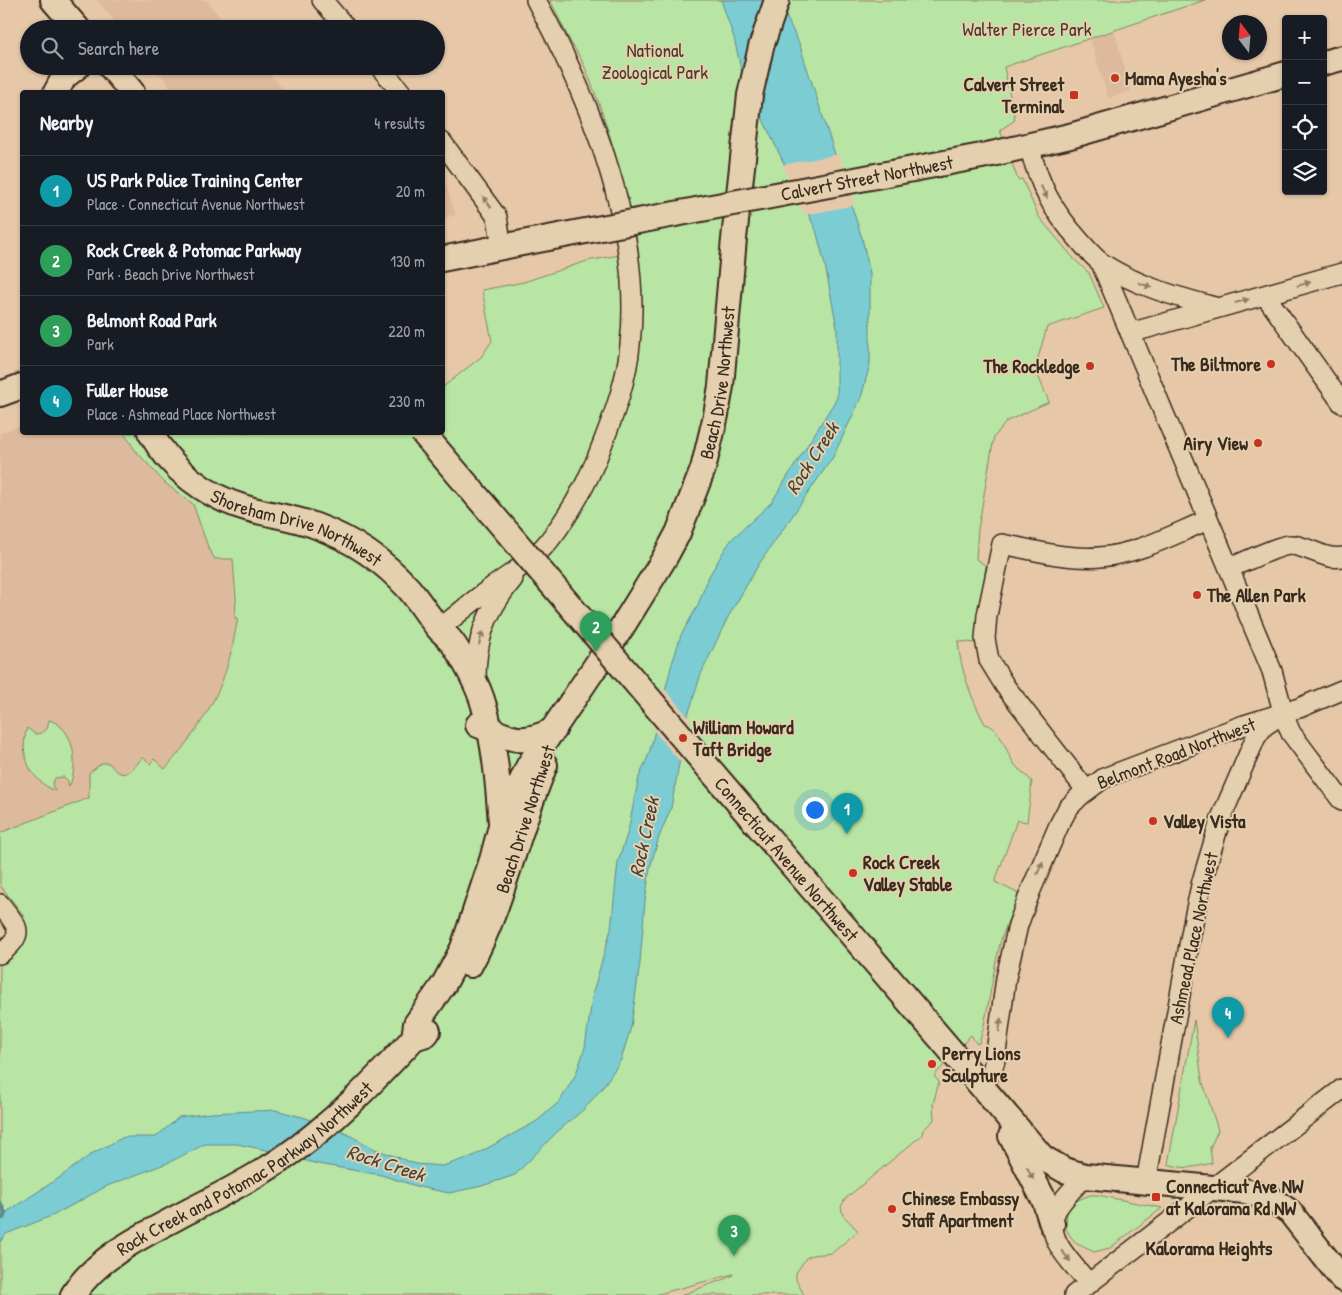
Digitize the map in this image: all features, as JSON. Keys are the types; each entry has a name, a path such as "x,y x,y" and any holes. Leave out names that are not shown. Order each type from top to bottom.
{"main road":[{"name":"Beach Drive Northwest","path":"488,902 492,860 501,826 529,765 554,730 664,559 678,533 706,461 721,386 748,109 758,58 777,0"},
{"path":"1327,62 1342,58"},
{"path":"49,75 53,90"},
{"path":"55,90 68,75"},
{"path":"118,75 130,90"},
{"name":"Calvert Street Northwest","path":"445,257 1029,146 1282,75"},
{"path":"0,394 20,387"},
{"name":"Shoreham Drive Northwest","path":"152,435 173,464 185,476 208,492 245,508 317,526 346,539 374,558 407,588 439,629 452,642 476,686 484,706 483,727 488,779 488,902"},
{"name":"Connecticut Avenue Northwest","path":"425,435 952,1054 1043,1158 1064,1170 1085,1176 1214,1188 1254,1193 1270,1198 1283,1206 1295,1218 1342,1279"},
{"name":"Shoreham Drive Northwest","path":"439,629 444,644 483,727"},
{"path":"483,727 502,736 519,740 530,740 554,730"},
{"path":"483,727 499,795 501,826"},
{"name":"Beach Drive Northwest","path":"488,902 524,820 545,764 554,730"},
{"name":"Rock Creek and Potomac Parkway Northwest","path":"73,1295 87,1278 118,1251 151,1231 239,1185 284,1158 362,1093 414,1038 416,1024 444,984 488,902"},
{"path":"986,1093 1045,1202 1052,1224"}],"street":[{"path":"322,0 339,20"},
{"path":"476,686 478,645 484,624 499,596 525,564 548,542 583,488 616,410 630,352 631,292 628,257 606,160 578,83 536,0"},
{"path":"386,75 399,90"},
{"path":"445,146 497,216 509,246"},
{"path":"1029,146 1038,180 1054,208 1080,241 1102,263 1143,285 1218,308"},
{"path":"1102,263 1275,678 1287,726 1295,740 1342,802"},
{"path":"1130,333 1342,273"},
{"path":"1265,295 1342,402"},
{"path":"1086,790 1005,686 989,660 986,647 986,625 1002,544 1064,556 1101,557 1143,546 1208,520"},
{"path":"1229,568 1287,545 1299,547 1326,557 1342,557"},
{"path":"439,629 492,587 525,564"},
{"name":"Belmont Road Northwest","path":"986,1093 995,1060 1007,969 1021,917 1059,825 1068,808 1086,790 1104,778 1342,690"},
{"name":"Ashmead Place Northwest","path":"1146,1182 1194,918 1208,859 1221,818 1256,737 1264,726 1283,713"},
{"path":"0,904 17,928 18,935 0,954"},
{"path":"1085,1176 1058,1209 1052,1224 1054,1237 1082,1289 1342,1089"}],"shaded area":[{"path":"97,0 206,0 223,20 114,20"},
{"path":"1114,30 1131,91 1108,98 1090,38"},
{"path":"161,75 271,75 283,90 165,90 170,86"},
{"path":"445,180 456,215 445,218"},
{"path":"20,426 20,435 125,435 135,450 165,483 193,504 209,550 233,559 235,618 238,618 223,678 213,702 193,735 164,769 154,760 22,919 0,891 0,433"}],"green space":[{"path":"550,0 1205,0 1004,67 1015,120 1000,130 1018,180 1022,179 1039,217 1075,260 1089,273 1104,308 1047,327 1035,368 1049,402 1007,421 994,437 978,529 976,559 986,566 975,643 958,641 967,684 985,724 995,730 1015,765 1032,782 1027,822 1017,820 995,882 1017,893 1019,897 1007,922 1001,941 979,1043 977,1044 971,1035 934,1076 939,1082 933,1104 934,1120 923,1130 922,1135 845,1199 841,1207 843,1215 858,1231 832,1253 812,1255 806,1258 796,1273 796,1280 804,1295 682,1295 733,1274 655,1295 0,1295 0,952 24,916 0,885 0,833 89,798 89,773 102,763 109,763 114,769 123,774 131,770 143,757 150,764 154,759 165,769 195,732 211,705 229,660 238,618 235,618 236,599 233,559 215,559 209,550 193,504 165,483 135,450 125,435 445,435 445,385 481,357 492,341 482,290 524,282 587,261 636,252 628,204 609,134 584,65"},
{"path":"49,720 58,724 64,730 69,739 74,758 74,769 69,787 68,781 64,777 55,778 52,785 55,791 46,786 33,773 28,765 24,747 27,728 35,734 42,733 47,729"},
{"path":"1194,1020 1202,1080 1218,1130 1210,1148 1212,1163 1195,1167 1174,1166 1168,1164"},
{"path":"1090,1195 1162,1208 1110,1248 1094,1252 1077,1244 1066,1229 1067,1211 1076,1201"}],"water":[{"name":"Rock Creek","path":"721,0 777,0 799,43 862,238 870,273 870,364 861,398 833,457 759,564 727,619 701,674 688,715 671,808 659,837 650,868 631,1027 621,1060 603,1087 583,1110 557,1132 515,1175 482,1186 449,1193 419,1187 381,1175 318,1164 237,1144 205,1144 170,1162 107,1186 54,1215 6,1234 0,1242 0,1218 5,1213 59,1178 93,1153 124,1137 156,1137 179,1117 211,1113 275,1110 306,1118 345,1133 375,1149 416,1164 443,1166 473,1156 537,1121 560,1101 576,1074 585,1047 593,992 611,929 618,862 628,831 639,777 649,754 681,635 697,607 709,576 725,549 732,539 771,503 837,398 837,328 816,230 743,78 734,38"}],"pier":[{"path":"839,154 855,205 805,215 782,165"},
{"path":"663,687 690,719 682,764 653,730"}],"waterway":[{"path":"0,1203 5,1213 3,1218"}],"place":[{"name":"Mama Ayesha's","path":"1115,78"},
{"name":"Calvert Street Terminal","path":"1074,95"},
{"name":"The Biltmore","path":"1271,364"},
{"name":"The Rockledge","path":"1090,366"},
{"name":"Airy View","path":"1258,443"},
{"name":"The Allen Park","path":"1197,595"},
{"name":"Rock Creek & Potomac Parkway","path":"596,652"},
{"name":"William Howard Taft Bridge","path":"683,738"},
{"name":"Valley Vista","path":"1153,821"},
{"name":"US Park Police Training Center","path":"847,834"},
{"name":"Rock Creek Valley Stable","path":"853,873"},
{"name":"Fuller House","path":"1228,1038"},
{"name":"Perry Lions Sculpture","path":"932,1064"},
{"name":"Connecticut Ave NW at Kalorama Rd NW","path":"1156,1197"},
{"name":"Chinese Embassy Staff Apartment","path":"892,1209"},
{"name":"Belmont Road Park","path":"734,1256"}],"district":[{"name":"Kalorama Heights","path":"1209,1248"}],"park label":[{"name":"Walter Pierce Park","path":"1027,29"},
{"name":"National Zoological Park","path":"655,61"}]}
